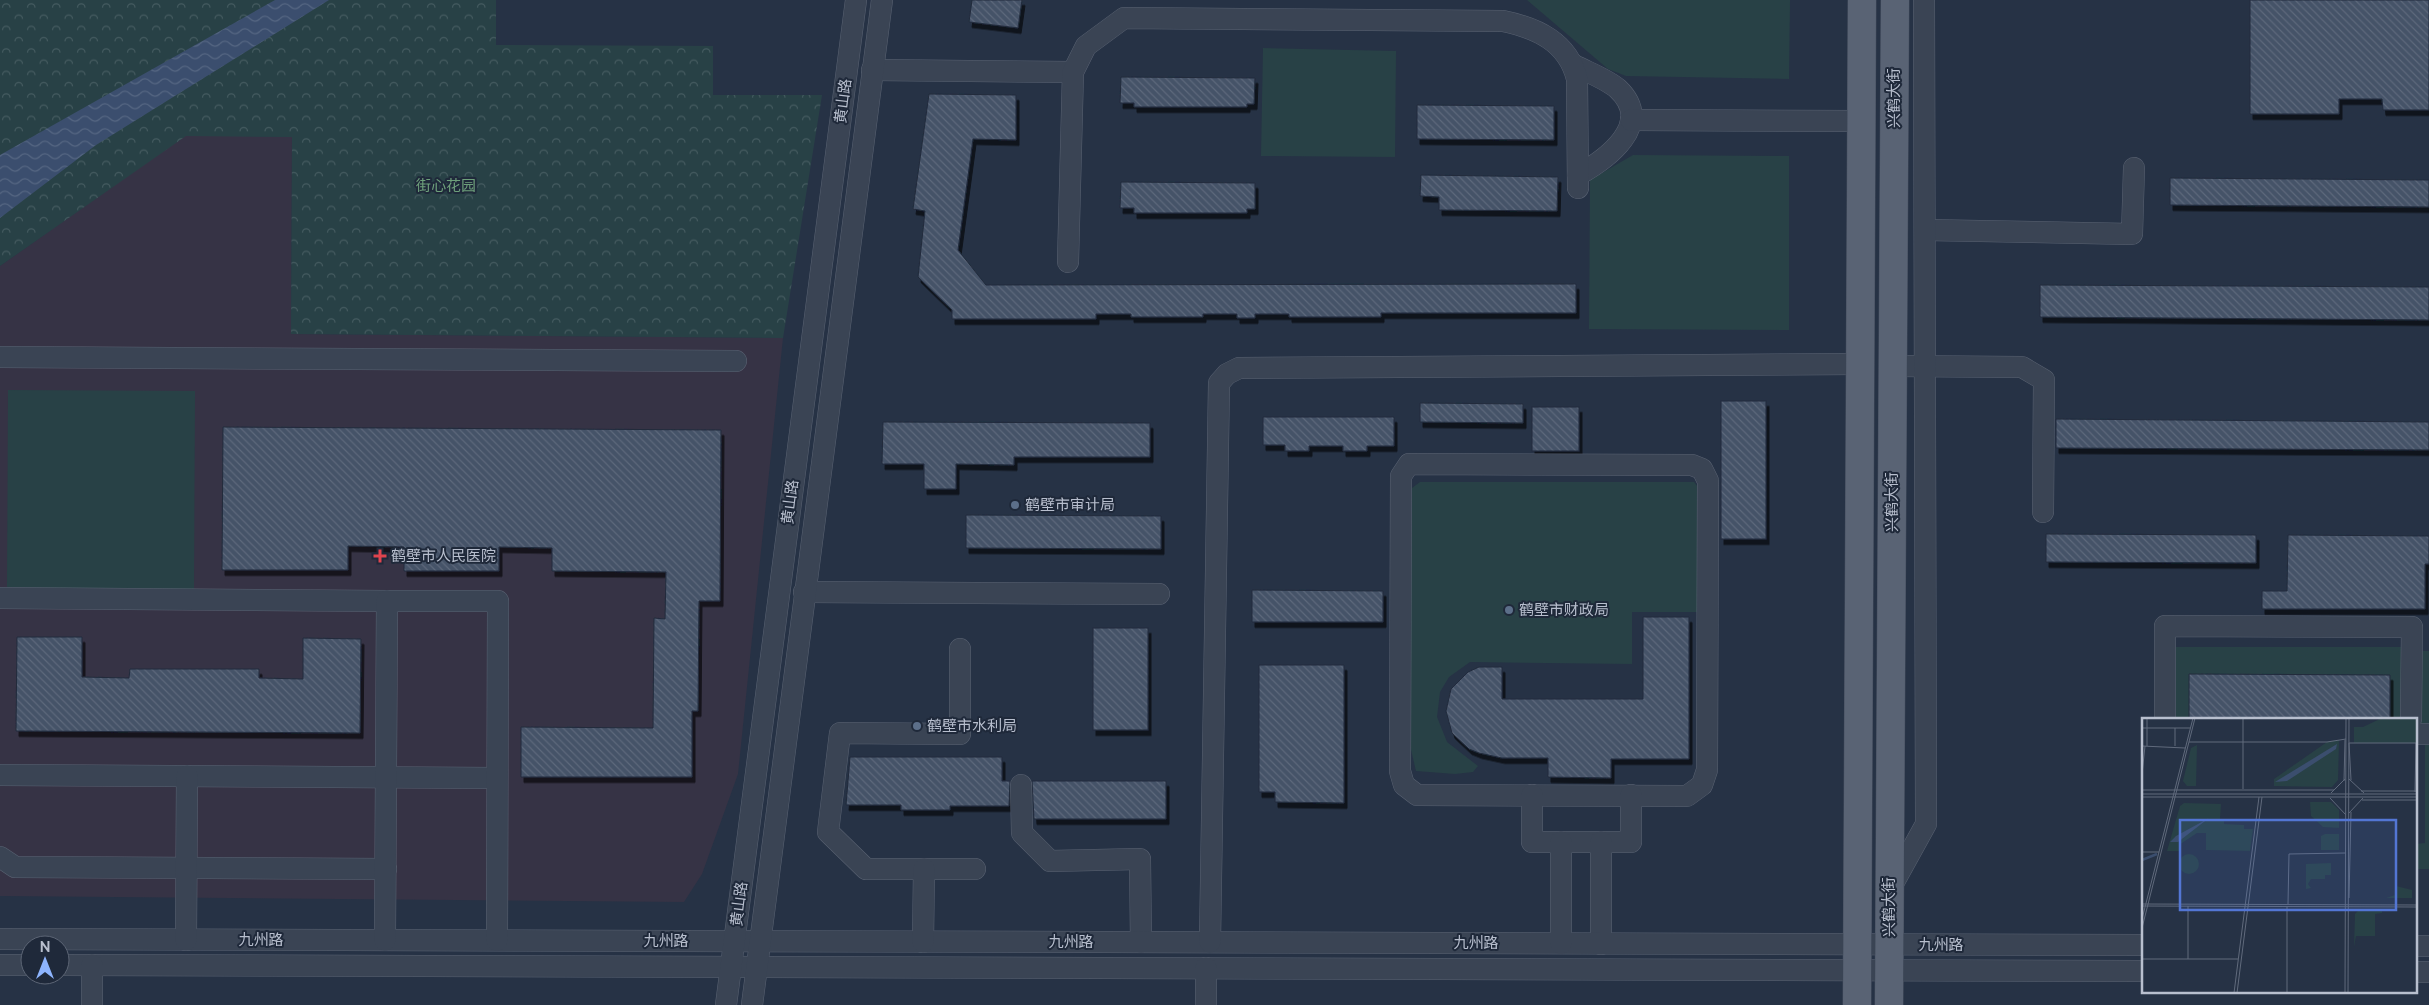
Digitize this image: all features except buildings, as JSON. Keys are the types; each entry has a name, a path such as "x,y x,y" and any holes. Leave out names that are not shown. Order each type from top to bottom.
{"main road":[{"path":"1857,1005 1862,0"},
{"name":"兴鹤大街","path":"1889,1005 1895,0"}],"street":[{"name":"黄山路","path":"726,1005 856,0"},
{"name":"黄山路","path":"752,1005 882,0"},
{"path":"1889,891 1926,824 1924,0"},
{"path":"1068,262 1073,72 1086,46 1124,18 1503,21 1525,25 1554,39 1574,65 1617,88 1624,97 1631,112 1631,120 1618,148 1595,165 1578,181 1577,79 1574,65"},
{"path":"872,70 1073,72"},
{"path":"1631,120 1861,121"},
{"path":"1924,230 2132,234 2134,168"},
{"path":"0,357 736,361"},
{"path":"1210,942 1219,383 1227,374 1239,368 1860,364"},
{"path":"1893,366 2022,367 2044,380 2043,512"},
{"path":"1409,464 1692,465 1702,469 1708,481 1707,770 1702,785 1687,796 1630,795 1417,795 1404,785 1400,772 1401,476 1409,464"},
{"path":"804,592 1159,594"},
{"path":"0,598 498,601 497,940"},
{"path":"385,940 387,601"},
{"path":"2165,718 2165,626 2412,627 2420,637 2411,718"},
{"path":"960,649 960,734 840,733 828,832 866,869 975,870"},
{"path":"2416,734 2429,734"},
{"path":"0,775 498,778"},
{"path":"186,940 187,776"},
{"path":"1021,785 1022,833 1050,860 1140,860 1142,942"},
{"path":"1532,795 1532,842 1630,842 1630,795"},
{"path":"1561,842 1561,943"},
{"path":"1601,842 1601,944"},
{"path":"0,857 15,867 386,869"},
{"path":"924,870 924,942"},
{"name":"九州路","path":"0,939 1561,943 1857,957"},
{"name":"九州路","path":"70,965 1206,968 1889,957 2142,945"},
{"path":"2416,946 2429,946"},
{"name":"九州路","path":"1889,957 2142,971"},
{"path":"0,965 20,965"},
{"path":"92,965 92,1005"},
{"path":"1206,968 1206,1005"},
{"path":"2416,972 2429,972"}],"shaded area":[{"name":"鹤壁市人民医院","path":"186,135 292,137 291,334 783,338 738,774 702,874 684,902 0,896 0,266"}],"green space":[{"name":"街心花园","path":"0,0 496,0 496,45 713,46 713,95 822,95 783,338 291,334 292,137 186,136 0,266"},
{"path":"1527,0 1790,0 1789,79 1626,76 1608,69"},
{"path":"1263,48 1396,51 1395,157 1261,156"},
{"path":"1633,155 1789,156 1789,330 1589,329 1590,180"},
{"path":"8,390 195,391 194,590 7,589"},
{"path":"1420,482 1694,482 1698,487 1700,612 1632,612 1632,664 1470,662 1449,677 1440,692 1437,717 1447,742 1478,766 1473,772 1455,774 1416,771 1408,737 1408,495 1412,488"},
{"path":"2176,647 2401,647 2401,718 2390,718 2390,675 2190,674 2189,718 2176,718"},
{"path":"2420,651 2429,651 2429,723 2419,723"},
{"path":"2425,742 2429,742 2429,869 2416,869 2416,844 2425,843"}],"water":[{"path":"275,0 329,0 96,145 0,218 0,155"}],"place":[{"name":"鹤壁市审计局","path":"1015,505"},
{"name":"鹤壁市人民医院","path":"380,556"},
{"name":"鹤壁市财政局","path":"1509,610"},
{"name":"鹤壁市水利局","path":"917,726"}]}
